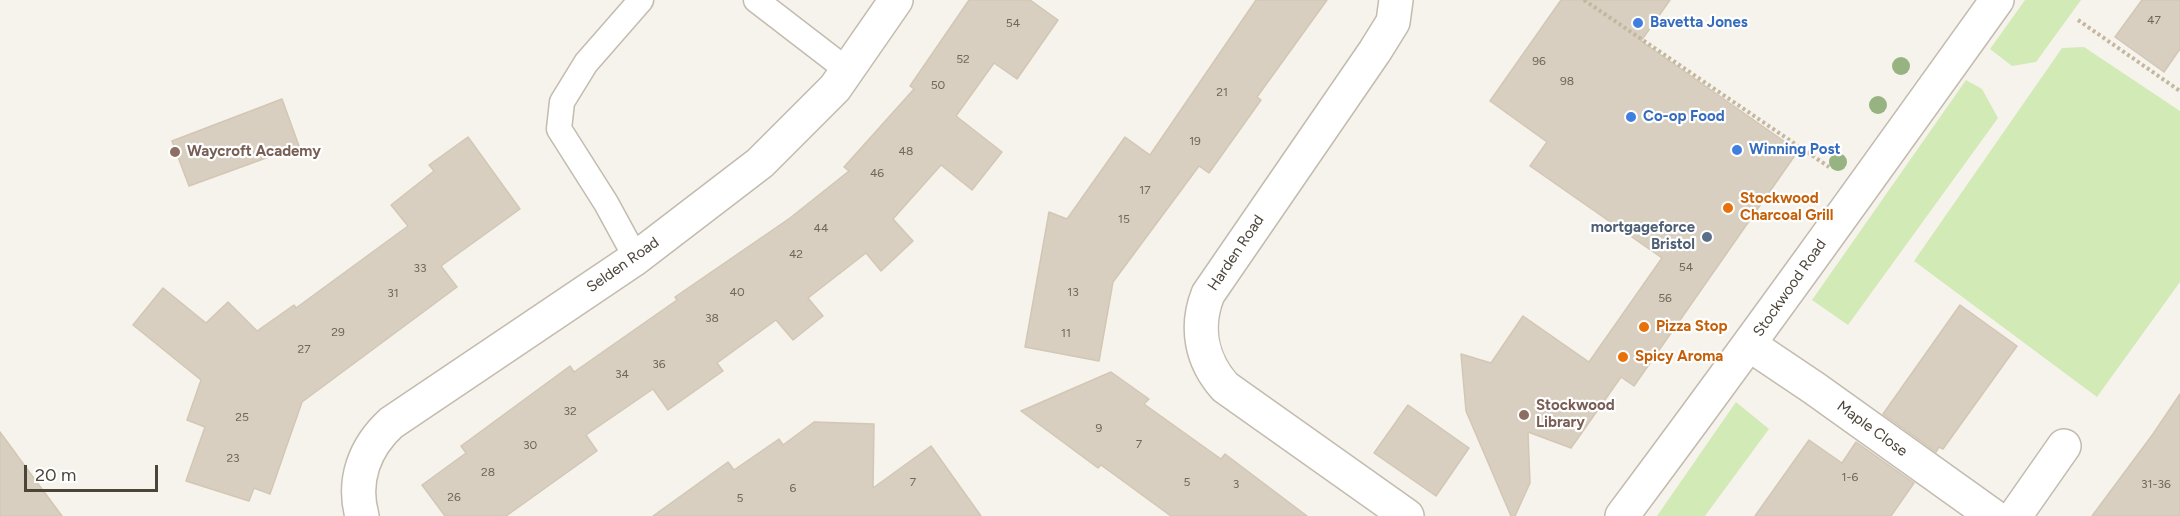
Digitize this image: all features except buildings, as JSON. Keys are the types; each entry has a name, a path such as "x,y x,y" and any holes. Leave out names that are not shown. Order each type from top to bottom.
{"street":[{"name":"Selden Road","path":"362,516 358,497 360,475 366,455 376,436 391,423 636,258 760,163 835,88 896,0"},
{"name":"Harden Road","path":"1396,0 1393,22 1375,51 1208,294 1201,318 1200,332 1209,364 1225,387 1407,516"},
{"name":"Stockwood Road","path":"1622,516 1750,345 1860,187 1997,0"},
{"name":"Maple Close","path":"1750,345 1993,516"},
{"path":"2014,516 2064,446"}],"lane":[{"path":"636,258 606,202 559,129 562,102 586,63 641,0"},
{"path":"756,0 847,70"}],"path":[{"path":"1584,0 1860,187"},
{"path":"2078,20 2180,91"}],"green space":[{"path":"2025,0 2081,0 2036,62 2012,66 1990,49"},
{"path":"2084,47 2180,111 2180,282 2097,397 1914,261 2062,48"},
{"path":"1966,80 1982,89 1998,118 1848,325 1812,300"},
{"path":"1736,402 1769,429 1705,516 1657,516"}],"place":[{"name":"Bavetta Jones","path":"1638,23"},
{"name":"Co-op Food","path":"1631,117"},
{"name":"Winning Post","path":"1737,150"},
{"name":"Waycroft Academy","path":"175,152"},
{"name":"Stockwood Charcoal Grill","path":"1728,208"},
{"name":"mortgageforce Bristol","path":"1707,237"},
{"name":"Pizza Stop","path":"1644,327"},
{"name":"Spicy Aroma","path":"1623,357"},
{"name":"Stockwood Library","path":"1524,415"}]}
